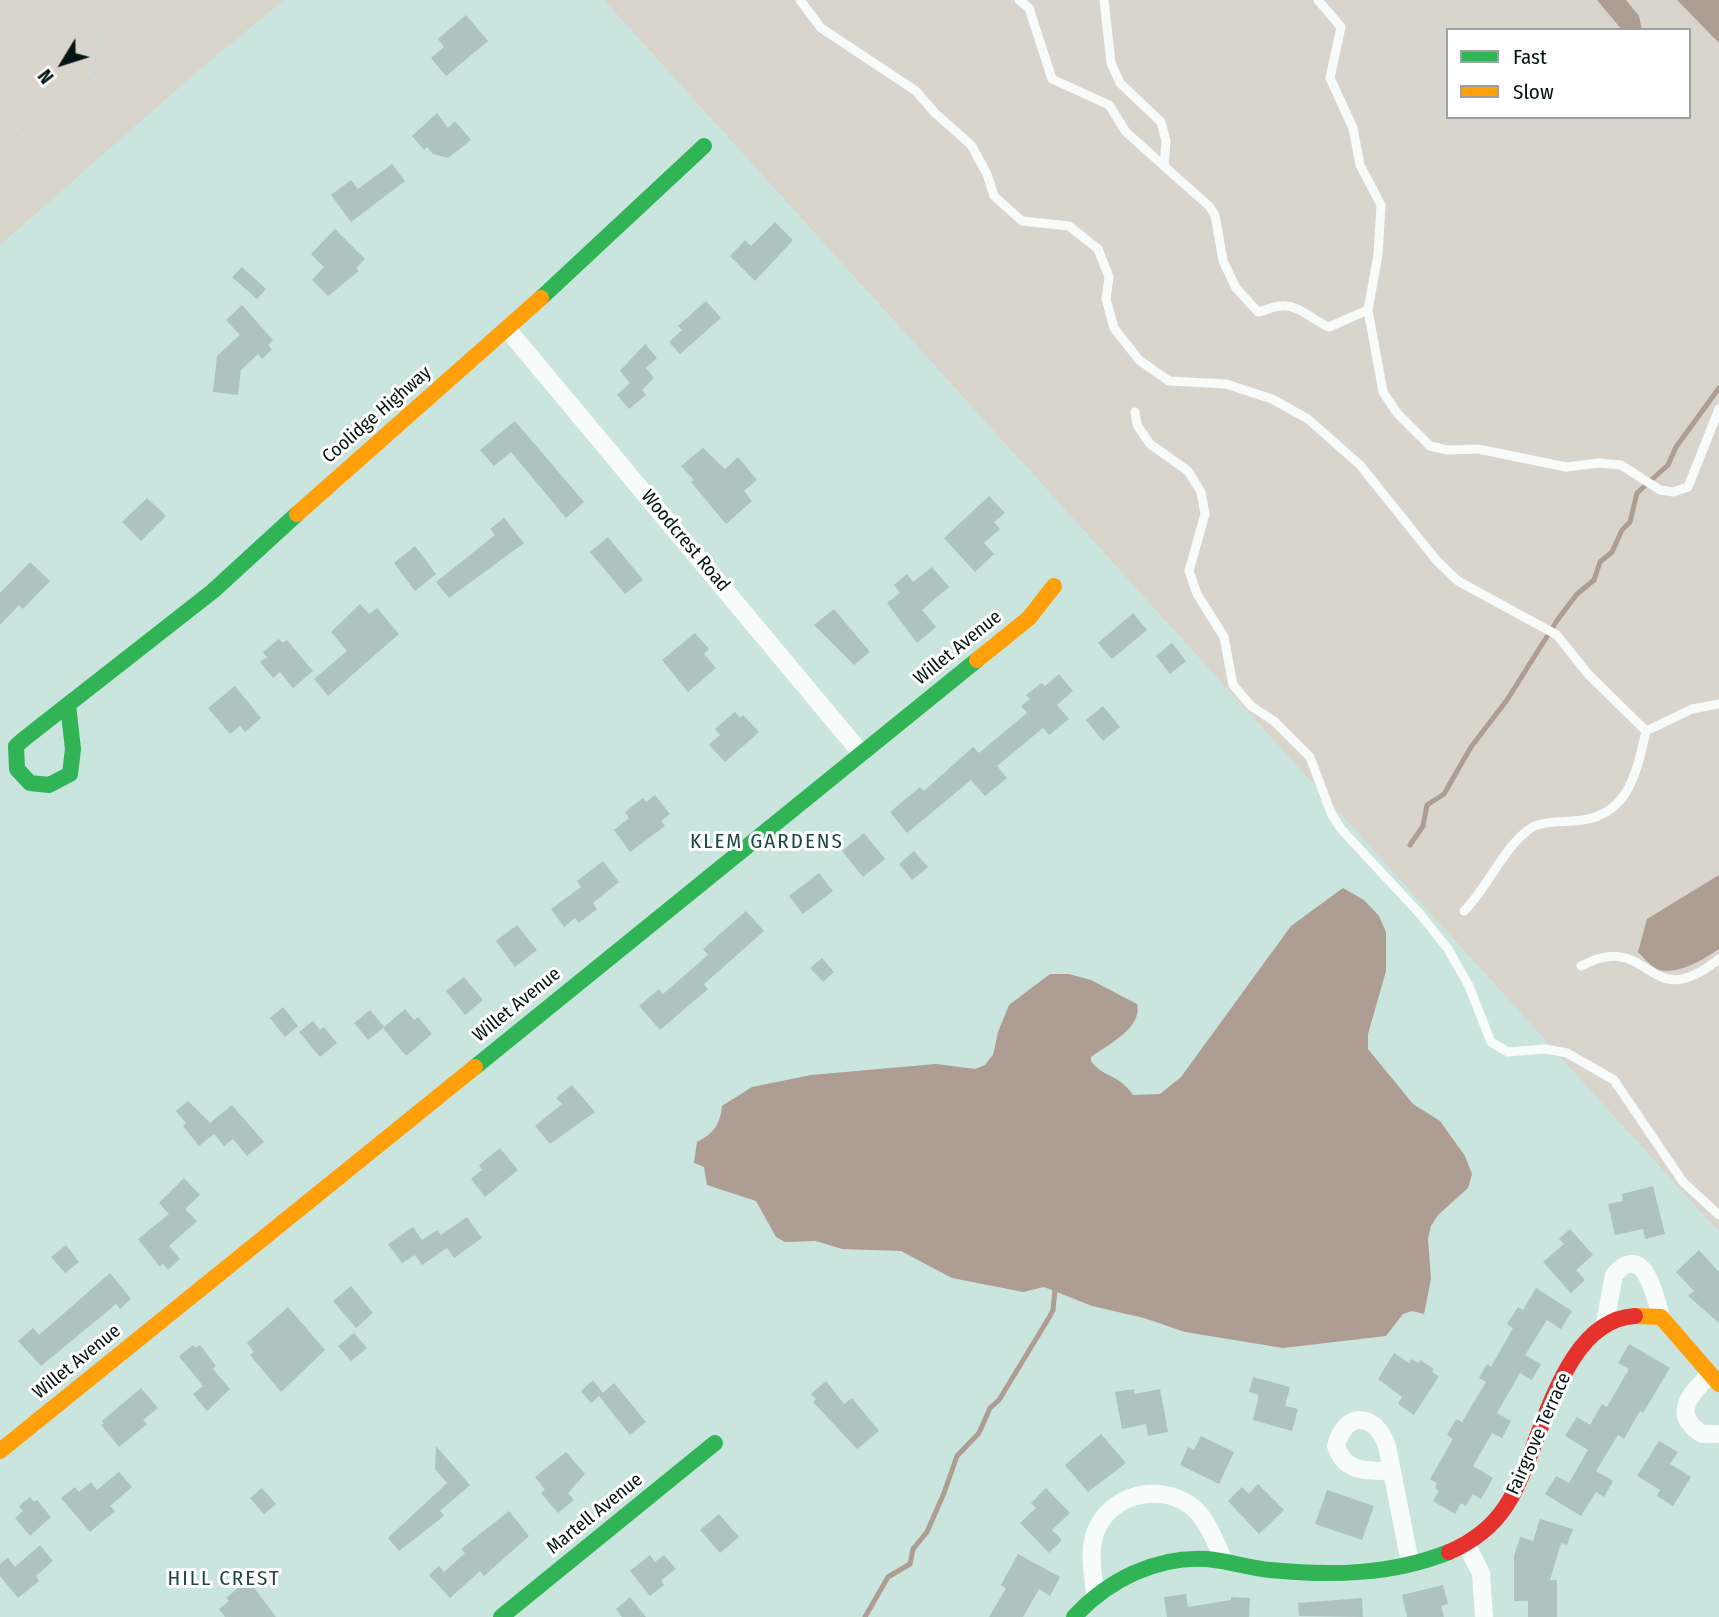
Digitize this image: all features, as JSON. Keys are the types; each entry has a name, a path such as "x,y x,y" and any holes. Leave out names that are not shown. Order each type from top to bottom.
{"street":[{"name":"Coolidge Highway","path":"68,705 68,728 74,754 70,774 53,786 34,785 19,773 14,755 16,746 68,705 187,614 340,475 508,330 587,252 704,146"},
{"name":"Woodcrest Road","path":"508,330 861,753"},
{"name":"Willet Avenue","path":"0,1451 1029,618 1054,586"},
{"path":"1661,1317 1634,1315 1605,1323 1614,1275 1627,1265 1638,1265 1646,1272 1661,1317 1714,1380 1688,1400 1686,1416 1689,1424 1702,1434 1719,1434"},
{"name":"Fairgrove Terrace","path":"1074,1617 1096,1595 1116,1581 1167,1563 1195,1559 1223,1561 1265,1570 1339,1573 1410,1563 1446,1554 1466,1544 1484,1531 1508,1503 1561,1381 1591,1335 1605,1323"},
{"name":"Martell Avenue","path":"501,1617 715,1443"},
{"path":"1391,1471 1410,1563"},
{"path":"1096,1595 1092,1557 1098,1526 1111,1510 1132,1497 1152,1492 1167,1494 1193,1507 1203,1518 1223,1561"},
{"path":"1466,1544 1481,1573 1484,1617"}],"lane":[{"path":"800,0 821,28 916,91 935,113 971,145 987,174 994,196 1022,221 1069,226 1098,249 1109,277 1106,299 1114,328 1139,360 1169,381 1226,384 1272,399 1308,419 1360,465 1437,561 1458,581 1481,596 1557,635 1593,680 1646,731"},
{"path":"1019,0 1029,8 1052,79 1109,105 1126,132 1209,206 1215,215 1223,261 1236,288 1258,312 1280,305 1298,309 1314,322 1329,327 1368,310"},
{"path":"1104,0 1111,64 1120,83 1161,122 1166,141 1164,166"},
{"path":"1318,0 1341,27 1330,78 1353,128 1360,165 1381,205 1378,255 1368,310 1383,392 1417,436 1430,446 1447,450 1478,449 1566,467 1599,463 1621,465 1654,485 1674,492 1688,487 1719,410"},
{"path":"1135,412 1137,425 1150,444 1188,471 1200,492 1205,514 1189,571 1197,594 1224,637 1233,685 1251,706 1274,721 1310,757 1331,813 1341,829 1420,914 1448,949 1469,986 1491,1042 1508,1052 1545,1049 1567,1053 1614,1080 1683,1181 1719,1215"},
{"path":"1464,911 1481,894 1512,846 1534,827 1592,820 1618,806 1633,778 1646,731 1692,709 1719,704"},
{"path":"1581,966 1597,958 1624,955 1661,979 1671,982 1698,975 1719,960"}],"path":[{"path":"92,76 104,0"},
{"path":"0,148 147,29"}],"shaded area":[{"path":"0,0 284,0 199,70 0,245"},
{"path":"604,0 1719,0 1719,1232"},
{"path":"1597,0 1626,0 1639,16 1642,28 1620,28"},
{"path":"1677,0 1719,0 1719,43"},
{"path":"1719,875 1719,949 1680,969 1671,971 1655,968 1638,952 1647,919"},
{"path":"1343,888 1364,900 1379,916 1386,932 1386,971 1368,1034 1368,1049 1413,1104 1440,1121 1465,1156 1472,1174 1468,1188 1438,1215 1431,1226 1428,1239 1431,1279 1424,1314 1412,1311 1403,1314 1386,1336 1283,1348 1185,1332 1144,1318 1092,1306 1044,1287 1023,1292 952,1278 901,1251 842,1249 816,1241 785,1242 776,1237 756,1201 707,1185 704,1167 694,1163 697,1142 715,1128 722,1106 752,1087 811,1075 936,1064 975,1069 985,1065 993,1055 998,1032 1009,1005 1050,974 1069,974 1091,980 1137,1004 1135,1021 1122,1035 1091,1057 1091,1061 1122,1083 1133,1095 1160,1094 1181,1077 1291,926"}],"building":[{"path":"466,15 488,41 446,76 431,58 444,47 438,39"},
{"path":"437,113 448,128 455,121 471,140 448,158 433,154 427,147 424,150 412,136"},
{"path":"392,164 405,181 351,222 331,195 351,180 358,189"},
{"path":"775,222 793,240 755,281 730,256 745,240 751,246"},
{"path":"335,229 365,259 356,268 359,271 328,296 312,280 324,267 311,254"},
{"path":"242,267 266,289 257,299 232,277"},
{"path":"706,301 721,318 680,354 669,342 682,330 678,326"},
{"path":"242,305 273,340 268,345 272,349 262,359 258,354 241,370 238,395 213,392 217,356 240,335 226,320"},
{"path":"645,344 657,358 646,368 654,378 642,390 646,395 629,409 617,395 630,383 620,371"},
{"path":"515,421 584,502 566,518 511,452 494,466 480,450"},
{"path":"703,448 725,469 738,457 757,480 744,491 752,501 726,524 681,466"},
{"path":"989,496 1005,513 994,522 1000,529 984,543 994,554 975,572 944,538"},
{"path":"147,498 166,516 141,541 122,522"},
{"path":"504,518 524,543 449,598 436,582 495,535 490,529"},
{"path":"608,537 643,580 625,594 590,552"},
{"path":"415,546 436,574 415,591 394,563"},
{"path":"30,562 50,581 23,609 19,605 0,625 0,593"},
{"path":"932,567 949,587 922,610 936,627 917,643 887,603 900,593 894,585 907,574 913,582"},
{"path":"360,604 369,614 377,608 399,634 328,696 314,679 347,651 331,632"},
{"path":"834,609 870,652 854,665 814,625"},
{"path":"1133,613 1147,630 1112,659 1098,643"},
{"path":"695,633 709,649 704,654 716,668 688,692 662,660"},
{"path":"279,639 283,643 287,640 313,671 293,688 280,672 273,678 260,662 267,657 263,652"},
{"path":"1172,643 1186,661 1170,674 1156,656"},
{"path":"1059,674 1073,691 1057,705 1069,719 1049,735 1043,728 997,766 1007,778 985,796 971,780 907,833 890,812 920,787 924,791 973,747 979,753 1027,713 1021,706 1030,699 1026,695 1041,683 1045,686"},
{"path":"235,686 261,718 245,732 240,726 230,734 208,708"},
{"path":"1103,706 1120,727 1103,741 1086,720"},
{"path":"735,712 740,718 743,715 759,732 725,762 709,745 720,735 715,729"},
{"path":"655,795 670,814 661,821 665,826 630,852 614,830 629,818 625,812 643,798 646,802"},
{"path":"864,833 885,859 863,877 842,851"},
{"path":"914,851 928,867 912,880 899,864"},
{"path":"603,861 619,882 593,903 597,909 579,923 575,918 564,927 551,909 581,887 577,881"},
{"path":"819,873 833,891 803,914 789,896"},
{"path":"746,911 764,931 704,984 708,989 660,1030 639,1006 659,989 663,994 708,955 703,949"},
{"path":"517,925 537,950 515,967 496,941"},
{"path":"822,958 834,972 823,982 810,968"},
{"path":"464,977 483,1000 465,1015 446,991"},
{"path":"283,1007 298,1026 285,1037 270,1018"},
{"path":"405,1009 414,1020 418,1017 432,1034 406,1056 383,1028"},
{"path":"370,1010 384,1027 368,1040 354,1023"},
{"path":"313,1021 320,1030 324,1027 337,1043 320,1057 299,1032"},
{"path":"572,1085 595,1112 550,1144 535,1126 562,1104 556,1098"},
{"path":"188,1101 210,1123 232,1105 264,1142 247,1156 233,1139 224,1146 214,1134 199,1146 183,1126 186,1123 176,1111"},
{"path":"500,1148 518,1170 485,1197 471,1179 482,1170 479,1165"},
{"path":"184,1178 200,1195 185,1209 197,1221 169,1246 180,1259 168,1270 163,1264 160,1267 138,1239 169,1214 159,1203"},
{"path":"1653,1186 1665,1234 1645,1239 1643,1229 1615,1235 1608,1204 1623,1201 1622,1194"},
{"path":"467,1217 482,1238 454,1258 447,1248 422,1265 415,1255 402,1263 388,1244 413,1227 426,1246 422,1240 437,1230 441,1235"},
{"path":"1570,1229 1593,1255 1576,1270 1585,1280 1571,1293 1543,1262 1564,1244 1559,1239"},
{"path":"66,1245 79,1262 65,1273 51,1257"},
{"path":"1699,1250 1719,1272 1719,1323 1688,1296 1694,1291 1676,1272"},
{"path":"110,1273 131,1299 120,1309 116,1304 41,1366 18,1341 33,1328 39,1335"},
{"path":"351,1286 373,1313 356,1328 333,1301"},
{"path":"1536,1288 1572,1311 1561,1329 1547,1320 1525,1355 1541,1364 1532,1380 1520,1373 1497,1413 1511,1421 1502,1438 1492,1433 1473,1466 1493,1478 1481,1499 1473,1494 1466,1506 1461,1503 1455,1514 1433,1501 1439,1491 1435,1488 1437,1483 1430,1479 1453,1439 1447,1435 1456,1419 1462,1422 1486,1382 1479,1378 1487,1364 1491,1367 1513,1328 1507,1324 1518,1307 1523,1310"},
{"path":"288,1307 325,1350 281,1392 250,1355 254,1352 247,1343"},
{"path":"354,1333 367,1348 351,1361 338,1346"},
{"path":"1629,1344 1670,1368 1643,1413 1640,1411 1624,1439 1618,1435 1596,1471 1613,1481 1604,1497 1596,1492 1581,1516 1545,1494 1556,1476 1569,1483 1588,1450 1565,1436 1577,1417 1590,1425 1602,1404 1607,1407 1629,1369 1618,1363"},
{"path":"193,1345 196,1348 200,1345 216,1366 213,1369 230,1389 207,1411 193,1394 203,1386 179,1356"},
{"path":"1394,1353 1409,1363 1411,1359 1418,1363 1420,1360 1434,1369 1432,1372 1439,1376 1414,1415 1398,1404 1402,1397 1378,1379"},
{"path":"1253,1377 1290,1387 1285,1406 1298,1409 1292,1431 1253,1420 1259,1395 1249,1392"},
{"path":"593,1380 603,1393 614,1383 646,1422 630,1435 599,1396 591,1403 581,1391"},
{"path":"826,1381 844,1404 852,1398 879,1431 857,1449 813,1402 816,1399 811,1394"},
{"path":"141,1388 158,1408 143,1420 147,1424 119,1447 101,1425 104,1423 102,1421"},
{"path":"1134,1389 1135,1394 1160,1389 1168,1432 1148,1436 1146,1424 1122,1429 1115,1392"},
{"path":"1101,1434 1126,1463 1088,1492 1065,1465"},
{"path":"1201,1436 1234,1452 1219,1484 1180,1465 1188,1447 1194,1450"},
{"path":"1659,1441 1678,1452 1670,1464 1691,1477 1673,1506 1657,1496 1660,1490 1637,1476"},
{"path":"436,1446 470,1485 440,1511 444,1516 399,1551 388,1538 447,1483 435,1469"},
{"path":"566,1452 585,1474 568,1493 574,1500 558,1513 541,1493 545,1490 535,1477"},
{"path":"119,1472 132,1487 110,1506 115,1511 90,1532 61,1498 75,1487 79,1492 91,1482 97,1490"},
{"path":"1258,1484 1284,1510 1259,1534 1228,1501 1242,1487 1249,1494"},
{"path":"262,1488 276,1504 264,1514 250,1498"},
{"path":"1046,1488 1070,1513 1052,1530 1062,1540 1049,1553 1020,1523 1036,1508 1031,1503"},
{"path":"1327,1490 1374,1506 1362,1540 1315,1524"},
{"path":"30,1497 34,1502 37,1500 51,1517 30,1536 15,1518 23,1511 19,1506"},
{"path":"509,1511 529,1536 484,1576 480,1571 450,1598 429,1575 439,1566 444,1572 465,1553 461,1549"},
{"path":"719,1514 739,1537 720,1553 700,1530"},
{"path":"1540,1519 1573,1529 1567,1545 1561,1543 1550,1580 1557,1580 1557,1617 1528,1617 1528,1601 1514,1601 1514,1556 1520,1537 1533,1541"},
{"path":"40,1545 53,1561 36,1576 39,1581 18,1598 0,1576 0,1564 8,1558 15,1567"},
{"path":"1018,1554 1060,1577 1050,1596 1039,1589 1023,1617 989,1617 1006,1588 1001,1585"},
{"path":"650,1555 655,1562 664,1555 676,1569 661,1580 664,1585 650,1596 630,1571"},
{"path":"248,1580 276,1617 225,1617 219,1609 229,1601 226,1598"},
{"path":"1443,1585 1448,1604 1441,1606 1444,1617 1407,1617 1402,1595"},
{"path":"1186,1594 1188,1607 1231,1600 1231,1597 1250,1598 1249,1617 1167,1617 1164,1597"},
{"path":"630,1597 646,1617 622,1617 616,1609"},
{"path":"1362,1598 1363,1617 1299,1616 1298,1603"}],"waterway":[{"path":"1410,845 1423,826 1427,805 1444,794 1471,747 1507,700 1558,619 1577,594 1594,580 1600,562 1612,552 1622,530 1630,522 1637,493 1668,465 1676,447 1719,388"},
{"path":"865,1617 888,1577 910,1564 913,1549 927,1532 957,1456 979,1433 990,1408 999,1400 1050,1316 1055,1290"}],"traffic: fast":[{"path":"541,298 704,146"},
{"path":"68,705 73,749 70,774 49,785 30,783 17,769 16,746 24,739 213,591 297,514"},
{"path":"475,1067 977,660"},
{"path":"501,1617 715,1443"},
{"path":"1074,1617 1102,1592 1118,1582 1151,1566 1169,1562 1207,1559 1270,1570 1338,1573 1405,1565 1449,1552"}],"traffic: slow":[{"path":"297,514 541,298"},
{"path":"977,660 1029,618 1054,586"},
{"path":"0,1451 475,1067"},
{"path":"1635,1316 1661,1317 1719,1384"}],"traffic: jam":[{"path":"1449,1552 1481,1533 1506,1506 1555,1393 1570,1364 1587,1340 1609,1323 1635,1316"}],"district":[{"name":"KLEM GARDENS","path":"767,842"},
{"name":"HILL CREST","path":"224,1579"}]}
